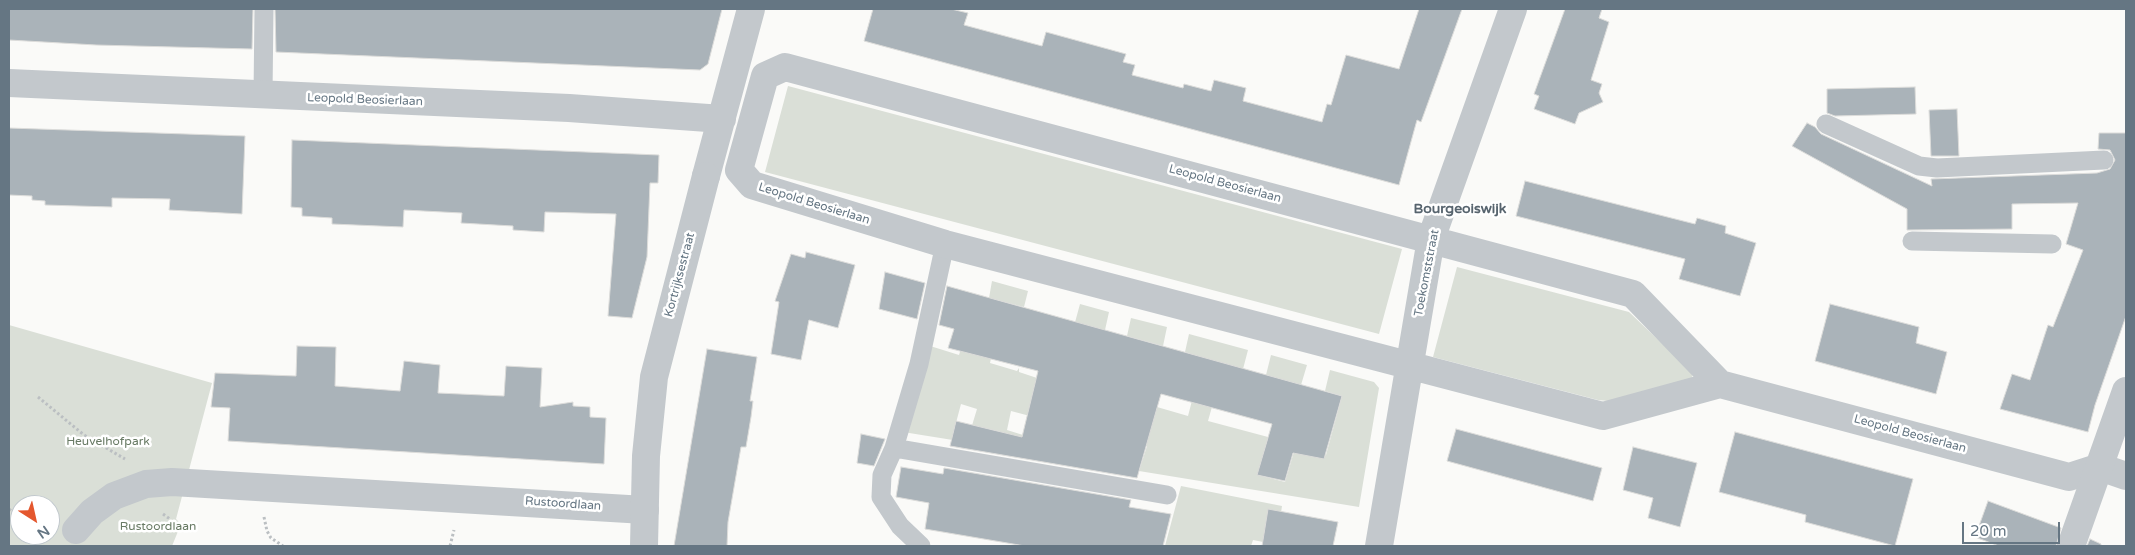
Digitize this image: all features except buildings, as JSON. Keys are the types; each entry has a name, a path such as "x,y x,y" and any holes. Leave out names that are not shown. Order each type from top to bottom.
{"street":[{"name":"Kortrijksestraat","path":"644,546 649,413 654,377 751,9"},
{"name":"Toekomststraat","path":"1378,546 1431,239 1512,9"},
{"name":"Leopold Beosierlaan","path":"1720,384 1633,294 785,67 765,76 739,170 752,185 945,244 1603,416 1720,384 2069,477 2100,467"},
{"name":"Leopold Beosierlaan","path":"9,83 569,108 722,119"},
{"path":"2071,546 2126,391"},
{"path":"2100,467 2126,476"},
{"name":"Rustoordlaan","path":"76,530 92,512 114,496 146,484 189,483 645,510"}],"lane":[{"path":"263,95 264,9"},
{"path":"1826,124 1919,166 1937,168 2104,160"},
{"path":"1912,241 2052,244"},
{"path":"921,546 900,526 881,497 882,475 894,448 919,364 945,244"},
{"path":"894,448 1167,495"}],"path":[{"path":"38,397 84,435 143,470 151,504 170,519"}],"green space":[{"path":"788,86 1402,249 1379,334 765,172"},
{"path":"1457,267 1629,312 1693,373 1692,378 1608,401 1433,357"},
{"path":"992,281 1028,291 1024,307 989,298"},
{"path":"1080,304 1109,312 1105,330 1156,410 1157,407 1188,416 1203,358 1185,352 1189,334 1248,350 1243,369 1224,364 1208,421 1268,437 1258,475 1285,482 1296,445 1318,458 1326,455 1342,396 1325,391 1330,370 1374,382 1379,388 1359,507 1139,471 1147,446 1119,438 1058,385"},
{"path":"1131,318 1167,327 1163,346 1127,336"},
{"name":"Heuvelhofpark","path":"9,325 212,383 176,519 181,524 172,546 9,546"},
{"path":"927,345 959,355 962,345 992,354 990,363 1017,371 1019,368 1019,372 1040,379 1030,416 1011,411 1007,430 1023,435 1019,449 998,431 979,427 967,442 977,409 961,404 953,434 959,441 903,432"},
{"path":"1271,355 1307,365 1301,385 1266,375"},
{"path":"1181,486 1282,506 1279,526 1266,524 1263,542 1253,540 1251,546 1165,546"}],"district":[{"name":"Bourgeoiswijk","path":"1460,209"}]}
